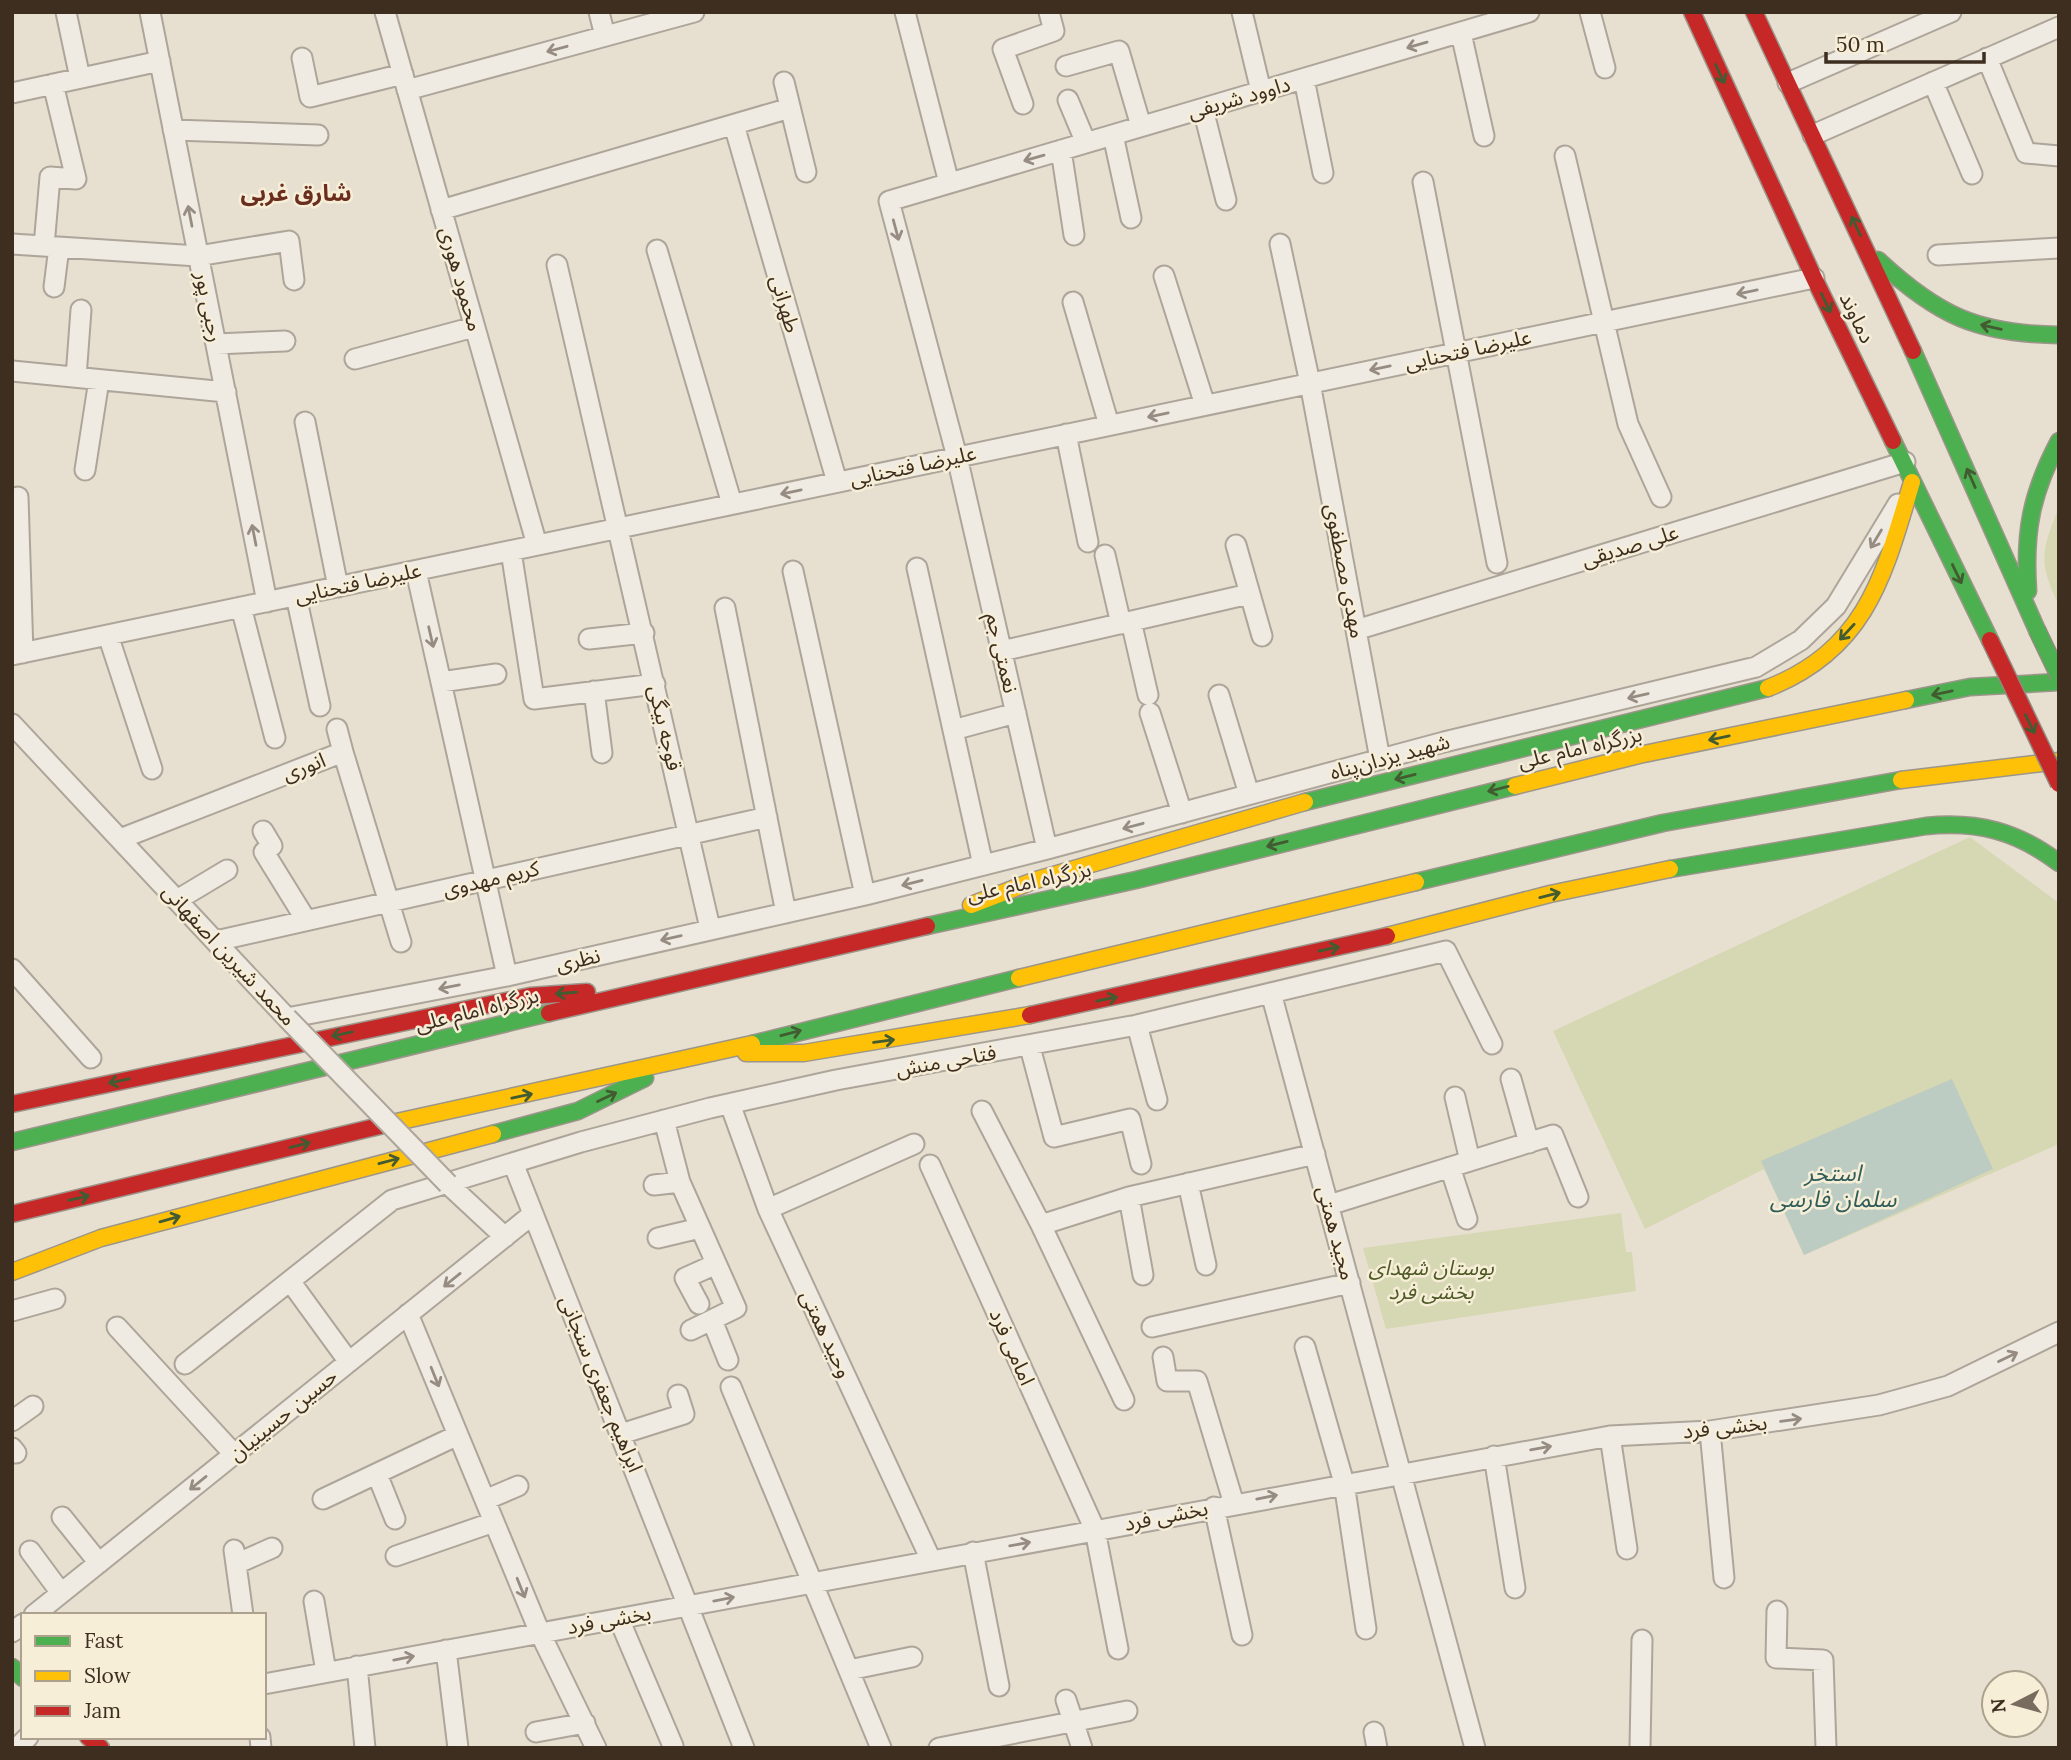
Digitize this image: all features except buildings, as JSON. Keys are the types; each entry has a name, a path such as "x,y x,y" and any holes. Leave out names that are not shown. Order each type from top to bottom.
{"main road":[{"name":"دماوند","path":"1692,12 1814,278 2059,784"},
{"name":"دماوند","path":"1754,12 1868,252 2059,677"},
{"path":"1868,252 1920,298 1964,321 2005,330 2059,335"},
{"path":"2033,623 2026,525 2037,481 2059,441"},
{"path":"905,930 1036,880 1327,796 1757,692 1783,683 1808,669 1866,612 1882,576 1912,482"},
{"path":"1970,687 2012,671 2059,661"},
{"name":"بزرگراه امام علی","path":"12,1142 365,1059 658,986 1136,880 1639,755 1970,687 2059,682"},
{"path":"12,1214 366,1129 718,1053 812,1027 1663,823 1931,774 2059,761"},
{"path":"718,1053 804,1053 1009,1020 1437,925 1550,894 1650,872 1926,826 1962,822 1991,825 2015,834 2059,863"},
{"path":"12,1104 530,996 658,986"},
{"path":"12,1258 102,1238 578,1111 681,1061"},
{"path":"12,1272 102,1238"}],"street":[{"path":"66,12 80,78"},
{"name":"رجبی پور","path":"150,12 267,602"},
{"name":"محمود هوری","path":"385,12 537,545"},
{"path":"599,12 605,36"},
{"path":"302,58 310,97 405,82 605,36 694,12"},
{"path":"905,12 949,183"},
{"path":"1023,104 1003,49 1054,32 1049,12"},
{"path":"1242,12 1261,91"},
{"name":"داوود شریفی","path":"949,183 1529,12"},
{"path":"1590,12 1605,68"},
{"path":"1788,83 1951,12"},
{"path":"1813,135 2059,27"},
{"path":"1461,33 1484,136"},
{"path":"1066,66 1119,51 1141,127"},
{"path":"1987,58 2026,153 2059,156"},
{"path":"12,93 160,61"},
{"path":"1304,79 1323,173"},
{"path":"785,82 806,172"},
{"path":"1933,82 1972,174"},
{"path":"52,84 76,179 50,177 54,287"},
{"path":"1068,100 1086,143"},
{"path":"441,209 790,108"},
{"path":"1203,108 1226,200"},
{"name":"طهرانی","path":"734,125 837,482"},
{"path":"173,130 318,135"},
{"path":"1113,135 1131,218"},
{"path":"1061,150 1074,235"},
{"path":"1565,156 1628,424 1661,497"},
{"path":"1423,182 1497,563"},
{"name":"نعمتی جم","path":"949,183 889,201 957,457 1047,849"},
{"path":"12,244 198,256 289,241 295,280"},
{"name":"مهدی مصطفوی","path":"1280,244 1310,383 1380,759"},
{"path":"1938,255 2059,248"},
{"path":"657,250 732,504"},
{"name":"قوجه بیگی","path":"557,265 620,528 710,928"},
{"path":"1164,276 1205,405"},
{"name":"علیرضا فتحنایی","path":"18,654 1814,278"},
{"path":"1073,302 1109,425"},
{"path":"76,377 81,310"},
{"path":"355,359 474,327"},
{"path":"216,344 285,341"},
{"path":"12,371 226,392"},
{"path":"85,470 99,380"},
{"path":"305,422 338,587"},
{"path":"1066,434 1087,542"},
{"name":"علی صدیقی","path":"1356,630 1905,462"},
{"name":"شهید یزدان‌پناه","path":"786,913 1047,849 1380,759 1756,667 1801,640 1836,606 1912,482"},
{"path":"18,497 18,654"},
{"path":"1236,545 1262,636"},
{"path":"511,551 534,699 655,684"},
{"path":"1105,555 1182,813"},
{"path":"917,568 983,865"},
{"path":"793,570 865,895"},
{"path":"416,571 507,976"},
{"path":"1002,651 1250,594"},
{"path":"296,596 320,706"},
{"path":"241,607 275,738"},
{"path":"725,608 786,913"},
{"path":"589,639 643,634"},
{"path":"108,635 152,769"},
{"path":"441,682 496,674"},
{"path":"594,691 602,753"},
{"path":"1219,695 1250,794"},
{"path":"953,730 1016,713"},
{"name":"محمد شیرین اصفهانی","path":"12,724 287,1018 448,1184 505,1237"},
{"path":"337,729 343,752"},
{"name":"انوری","path":"120,839 343,752 401,942"},
{"name":"کریم مهدوی","path":"216,941 767,817"},
{"path":"263,831 272,846 264,852 306,920"},
{"path":"177,900 227,870"},
{"name":"نظری","path":"287,1018 507,976 710,928 786,913"},
{"name":"فتاحی منش","path":"290,1281 392,1200 513,1163 730,1104 836,1080 1030,1047 1137,1025 1446,951 1492,1044"},
{"path":"12,969 91,1058"},
{"name":"مجید همتی","path":"1271,993 1475,1748"},
{"path":"1137,1025 1157,1100"},
{"path":"1030,1047 1054,1137 1130,1119 1141,1164"},
{"path":"1511,1079 1528,1143"},
{"path":"1455,1097 1471,1161"},
{"name":"وحید همتی","path":"730,1104 768,1209 931,1560"},
{"path":"982,1111 1041,1225 1124,1401"},
{"path":"664,1120 680,1182 736,1308 691,1330"},
{"path":"1329,1205 1553,1135 1578,1197"},
{"path":"768,1209 914,1144"},
{"path":"1041,1225 1129,1196 1315,1154"},
{"name":"ابراهیم جعفری سنجانی","path":"513,1163 690,1605 744,1748"},
{"name":"امامی فرد","path":"930,1165 1094,1530 1118,1649"},
{"path":"1450,1167 1467,1219"},
{"path":"654,1185 680,1182"},
{"path":"1188,1183 1206,1265"},
{"path":"1129,1196 1143,1275"},
{"name":"حسین حسینیان","path":"36,1613 533,1214"},
{"path":"658,1238 700,1228"},
{"path":"699,1304 685,1278 716,1264"},
{"path":"185,1364 290,1281 349,1362"},
{"path":"1152,1327 1350,1283"},
{"path":"12,1311 55,1299"},
{"path":"408,1314 540,1633 596,1748"},
{"path":"712,1320 728,1360"},
{"path":"117,1327 234,1454"},
{"name":"بخشی فرد","path":"266,1684 1609,1436 1710,1431 1822,1416 1935,1391 2059,1332"},
{"path":"1305,1346 1344,1483 1366,1629"},
{"path":"1163,1357 1167,1381 1197,1381 1224,1506 1242,1635"},
{"path":"731,1387 881,1748"},
{"path":"621,1434 684,1414 678,1395"},
{"path":"12,1421 33,1406"},
{"path":"1710,1431 1724,1577"},
{"path":"323,1499 458,1435"},
{"path":"1609,1436 1627,1549"},
{"path":"1494,1456 1515,1588"},
{"path":"377,1474 395,1519"},
{"path":"485,1500 518,1486"},
{"path":"62,1517 99,1563"},
{"path":"396,1556 494,1522"},
{"path":"243,1613 235,1557 272,1548"},
{"path":"30,1551 61,1593"},
{"path":"973,1552 999,1686"},
{"path":"314,1601 326,1672"},
{"path":"1777,1611 1776,1658 1823,1660 1826,1748"},
{"path":"619,1619 673,1746"},
{"path":"1640,1748 1642,1640"},
{"path":"446,1650 458,1748"},
{"path":"849,1670 912,1657"},
{"path":"357,1667 365,1748"},
{"path":"1066,1700 1082,1748"},
{"path":"939,1748 1127,1711"},
{"path":"536,1732 585,1723"}],"green space":[{"path":"2059,507 2059,606 2048,578 2044,556 2048,535"},
{"path":"1970,837 2059,903 2059,1144 1804,1255 1764,1169 1645,1229 1553,1031"},
{"name":"بوستان شهدای بخشی فرد","path":"1621,1213 1626,1252 1632,1252 1636,1291 1386,1329 1363,1248"}],"water":[{"name":"استخر سلمان فارسی","path":"1952,1079 1993,1169 1804,1255 1761,1161"}],"traffic: fast":[{"path":"1878,260 1920,295 1960,318 2004,331 2059,335"},
{"path":"1913,351 2037,630"},
{"path":"1893,441 1990,640"},
{"path":"2028,591 2027,550 2032,514 2042,478 2059,441"},
{"path":"2037,630 2059,676"},
{"path":"1906,700 1970,687 2059,682"},
{"path":"1305,802 1768,688"},
{"path":"1416,882 1663,823 1901,780"},
{"path":"927,926 1136,880 1515,786"},
{"path":"1670,869 1945,825 1980,827 2012,836 2059,863"},
{"path":"752,1044 1019,978"},
{"path":"12,1142 549,1013"},
{"path":"493,1134 578,1111 645,1078"},
{"path":"12,1667 21,1676"}],"traffic: slow":[{"path":"1768,688 1801,672 1828,652 1850,630 1867,605 1880,578 1912,482"},
{"path":"1515,786 1639,755 1906,700"},
{"path":"1901,780 2059,761"},
{"path":"971,905 1036,880 1305,802"},
{"path":"1387,936 1550,894 1670,869"},
{"path":"1019,978 1416,882"},
{"path":"746,1053 804,1053 1030,1015"},
{"path":"392,1123 752,1044"},
{"path":"12,1272 101,1238 493,1134"}],"traffic: jam":[{"path":"1692,12 1814,278 1893,441"},
{"path":"1754,12 1913,351"},
{"path":"1990,640 2059,784"},
{"path":"549,1013 927,926"},
{"path":"1030,1015 1387,936"},
{"path":"12,1104 530,996 587,992"},
{"path":"12,1214 392,1123"},
{"path":"90,1739 101,1748"}],"district":[{"name":"شارق غربی","path":"296,193"}]}
